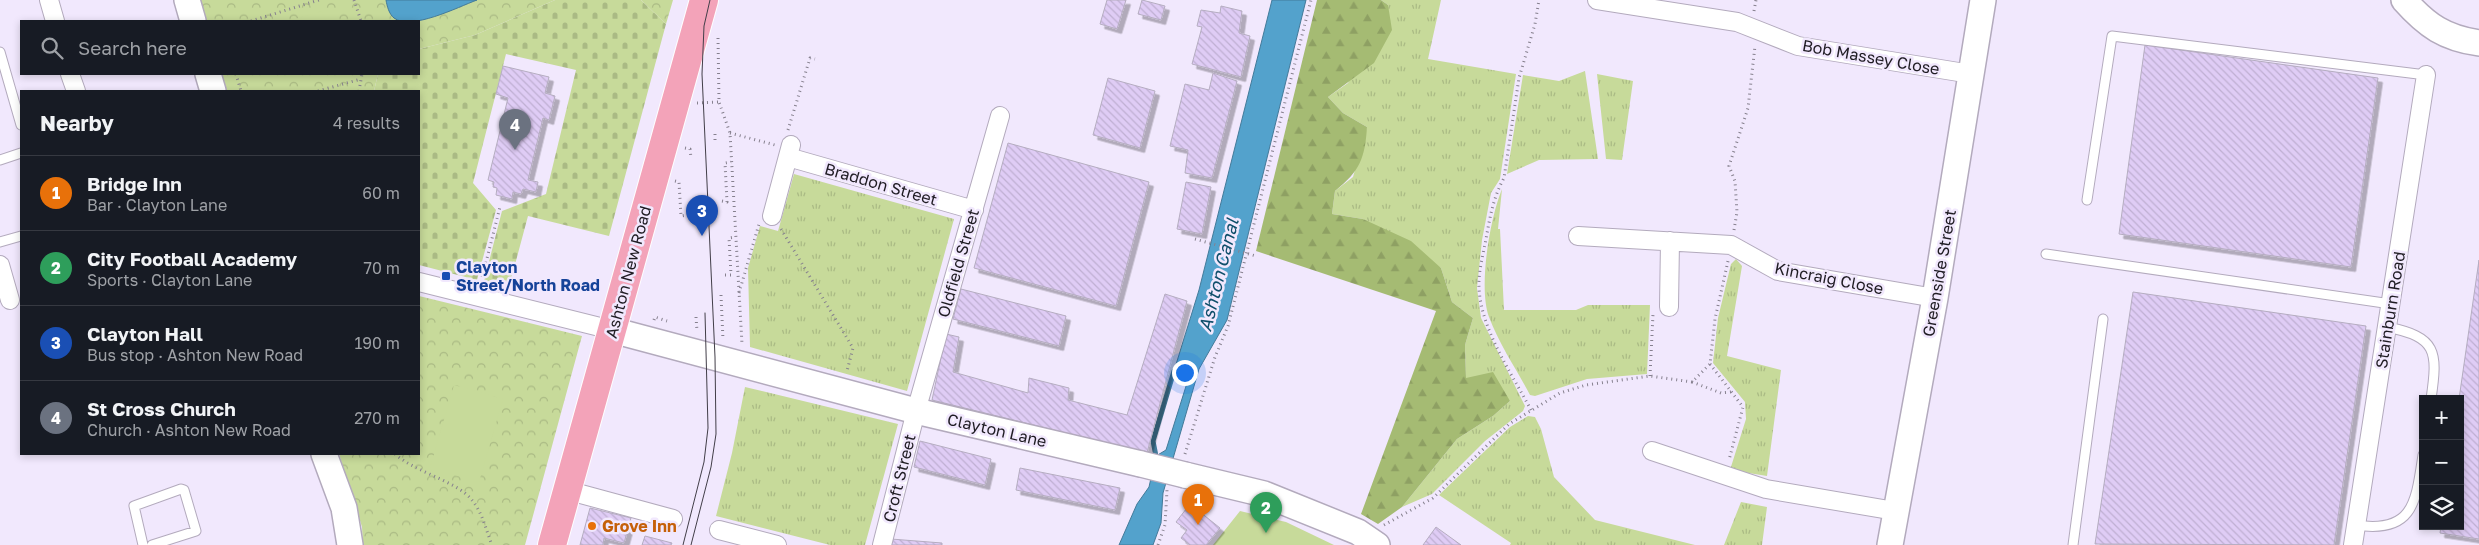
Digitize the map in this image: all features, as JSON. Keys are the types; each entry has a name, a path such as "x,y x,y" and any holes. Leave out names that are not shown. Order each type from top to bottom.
{"main road":[{"name":"Ashton New Road","path":"552,545 704,0"}],"street":[{"path":"49,0 55,20"},
{"path":"187,0 193,20"},
{"name":"Bob Massey Close","path":"1597,0 1737,22 1757,28 1798,46 1971,74"},
{"name":"Greenside Street","path":"1890,545 1935,298 1983,0"},
{"path":"2404,0 2436,30 2458,40 2479,43"},
{"path":"70,75 76,90"},
{"path":"208,75 213,90"},
{"name":"Stainburn Road","path":"2353,545 2426,75"},
{"name":"Oldfield Street","path":"916,411 1000,116"},
{"path":"768,223 790,151"},
{"name":"Braddon Street","path":"790,151 974,210"},
{"name":"Kincraig Close","path":"1578,236 1731,245 1778,270 1935,298"},
{"path":"1669,307 1670,241"},
{"path":"0,265 10,300"},
{"path":"420,282 612,330"},
{"name":"Clayton Lane","path":"612,330 916,411 1264,494 1370,540"},
{"name":"Croft Street","path":"882,545 916,411"},
{"path":"1652,451 1766,489 1896,511"},
{"path":"324,455 344,508 350,545"},
{"path":"566,490 673,519"},
{"path":"719,530 777,545"}],"lane":[{"path":"2087,200 2112,36 2426,75"},
{"path":"0,52 20,122"},
{"path":"0,160 20,153"},
{"path":"0,242 20,236"},
{"path":"2046,254 2391,304"},
{"path":"2073,545 2104,319"},
{"path":"2387,327 2420,336 2431,348 2435,372 2432,395"},
{"path":"2356,525 2378,528 2398,522 2410,510 2417,492 2419,480"},
{"path":"143,545 134,506 180,489 184,490 196,531 152,545"}],"path":[{"path":"254,20 319,0"},
{"path":"354,0 360,20"},
{"path":"1158,545 1165,525 1177,473 1215,357 1228,326 1311,0"},
{"path":"1531,410 1490,331 1483,313 1479,288 1491,207 1504,178 1519,78 1535,24 1538,0"},
{"path":"1692,382 1710,364 1715,319 1737,212 1735,181 1729,166 1748,108 1757,28"},
{"path":"718,37 719,102 730,132 742,348"},
{"path":"236,75 241,90"},
{"path":"359,90 362,75"},
{"path":"322,90 361,79"},
{"path":"730,132 790,151"},
{"path":"715,134 715,144"},
{"path":"690,149 690,158"},
{"path":"722,202 727,202 726,163 731,162"},
{"path":"670,180 679,182 681,216 687,216"},
{"path":"477,297 500,207"},
{"path":"768,223 782,229 853,348 842,391"},
{"path":"725,275 731,275 728,238 735,237"},
{"path":"1195,239 1256,256"},
{"path":"721,295 723,343"},
{"path":"1650,376 1653,308 1669,307"},
{"path":"696,317 696,325"},
{"path":"1710,364 1743,407 1725,475"},
{"path":"1370,540 1433,498 1509,424 1560,394 1586,385 1650,376 1692,382 1722,393 1731,392"},
{"path":"396,455 412,466 464,493 472,500 492,545"}],"green space":[{"path":"200,0 555,0 475,35 420,49 420,20 206,20"},
{"path":"555,0 641,0 666,24 609,236 528,216 509,287 484,281 502,211 546,194 576,70 506,54 473,183 496,210 477,280 420,265 420,90 374,90 378,75 420,75 420,49 475,35"},
{"path":"641,0 673,0 666,24"},
{"path":"1317,0 1381,0 1388,5 1392,30 1374,63 1328,97 1343,113 1367,127 1363,156 1356,170 1335,191 1332,214 1363,219 1411,241 1441,268 1452,302 1473,318 1465,345 1466,378 1493,372 1510,401 1493,416 1457,439 1402,507 1378,524 1361,514 1436,311 1256,251"},
{"path":"1381,0 1441,0 1428,59 1516,74 1500,179 1491,193 1482,240 1477,288 1481,318 1525,406 1523,411 1485,441 1432,494 1402,507 1457,439 1493,416 1510,401 1466,378 1465,345 1473,318 1452,302 1441,268 1363,219 1332,214 1335,191 1353,177 1367,127 1343,113 1328,97 1348,83 1388,5"},
{"path":"322,11 326,20 291,20"},
{"path":"1585,71 1598,159 1539,160 1507,174 1523,75 1559,81"},
{"path":"1597,74 1633,81 1622,160 1606,159"},
{"path":"222,75 378,75 374,90 227,90"},
{"path":"794,174 954,219 907,391 750,347 748,268 760,226 778,231"},
{"path":"1502,189 1498,229 1500,229 1504,310 1576,310 1588,305 1650,305 1647,374 1587,379 1535,396 1530,395 1498,337 1489,317 1486,304 1485,271 1487,253 1493,217"},
{"path":"1736,259 1742,266 1727,356 1781,370 1767,476 1730,470 1746,419 1745,402 1713,363 1718,318 1731,264"},
{"path":"420,296 582,336 525,545 363,545 362,527 339,455 420,455"},
{"path":"454,385 503,399 479,482 430,468"},
{"path":"745,387 898,424 865,545 830,545 716,516 732,453"},
{"path":"1528,416 1535,417 1541,429 1554,477 1595,520 1695,545 1510,545 1511,543 1439,495 1510,427"},
{"path":"1741,502 1767,507 1762,545 1724,545"},
{"path":"1240,511 1286,522 1334,545 1213,545"}],"water":[{"path":"386,0 477,0 420,20 394,18"},
{"name":"Ashton Canal","path":"1272,0 1306,0 1227,320 1199,369 1163,493 1161,523 1153,545 1119,545 1137,504 1149,487 1156,456 1166,450 1192,367 1188,365 1174,371 1199,290"}],"building":[{"path":"1107,0 1126,0 1117,29 1100,24"},
{"path":"1142,0 1165,6 1161,20 1138,14"},
{"path":"1221,6 1242,11 1239,33 1250,36 1241,77 1192,64 1202,27 1197,26 1201,10 1220,13"},
{"path":"2145,45 2378,78 2351,267 2119,234"},
{"path":"503,66 549,77 545,93 555,96 549,120 543,118 528,180 538,182 536,192 523,189 521,194 513,192 512,199 496,195 497,188 493,187 494,182 488,180 508,98 496,94"},
{"path":"1213,73 1237,81 1212,178 1185,173 1188,150 1170,146 1185,84 1209,90"},
{"path":"1108,78 1155,91 1140,148 1093,135"},
{"path":"1008,143 1149,182 1116,306 974,268"},
{"path":"1186,182 1211,187 1202,234 1177,229"},
{"path":"2479,260 2479,539 2440,533 2440,530 2464,530 2464,395 2460,395"},
{"path":"961,289 1066,316 1059,346 953,319"},
{"path":"2133,292 2366,326 2334,545 2095,544"},
{"path":"1165,294 1187,301 1147,453 932,400 946,334 959,337 953,372 1028,393 1029,378 1069,388 1068,400 1127,415"},
{"path":"920,441 991,459 985,485 914,467"},
{"path":"1020,468 1120,488 1115,510 1016,490"},
{"path":"1190,504 1220,528 1206,545 1190,545 1181,538 1187,530 1176,522"},
{"path":"590,508 631,518 624,543 604,538 603,545 580,545"},
{"path":"1436,527 1461,545 1423,545"},
{"path":"645,536 672,543 671,545 642,545"},
{"path":"891,539 942,543 942,545 890,545"}],"waterway":[{"path":"1156,456 1153,441 1174,371"}],"tram line":[{"path":"691,545 711,467 716,434 715,357 702,74 704,26 710,0"},
{"path":"683,545 704,462 708,428 705,313"}],"place":[{"name":"St Cross Church","path":"515,150"},
{"name":"Clayton Hall","path":"702,236"},
{"name":"Clayton Street/North Road","path":"446,276"},
{"name":"Bridge Inn","path":"1198,525"},
{"name":"Grove Inn","path":"592,526"},
{"name":"City Football Academy","path":"1266,533"}]}
